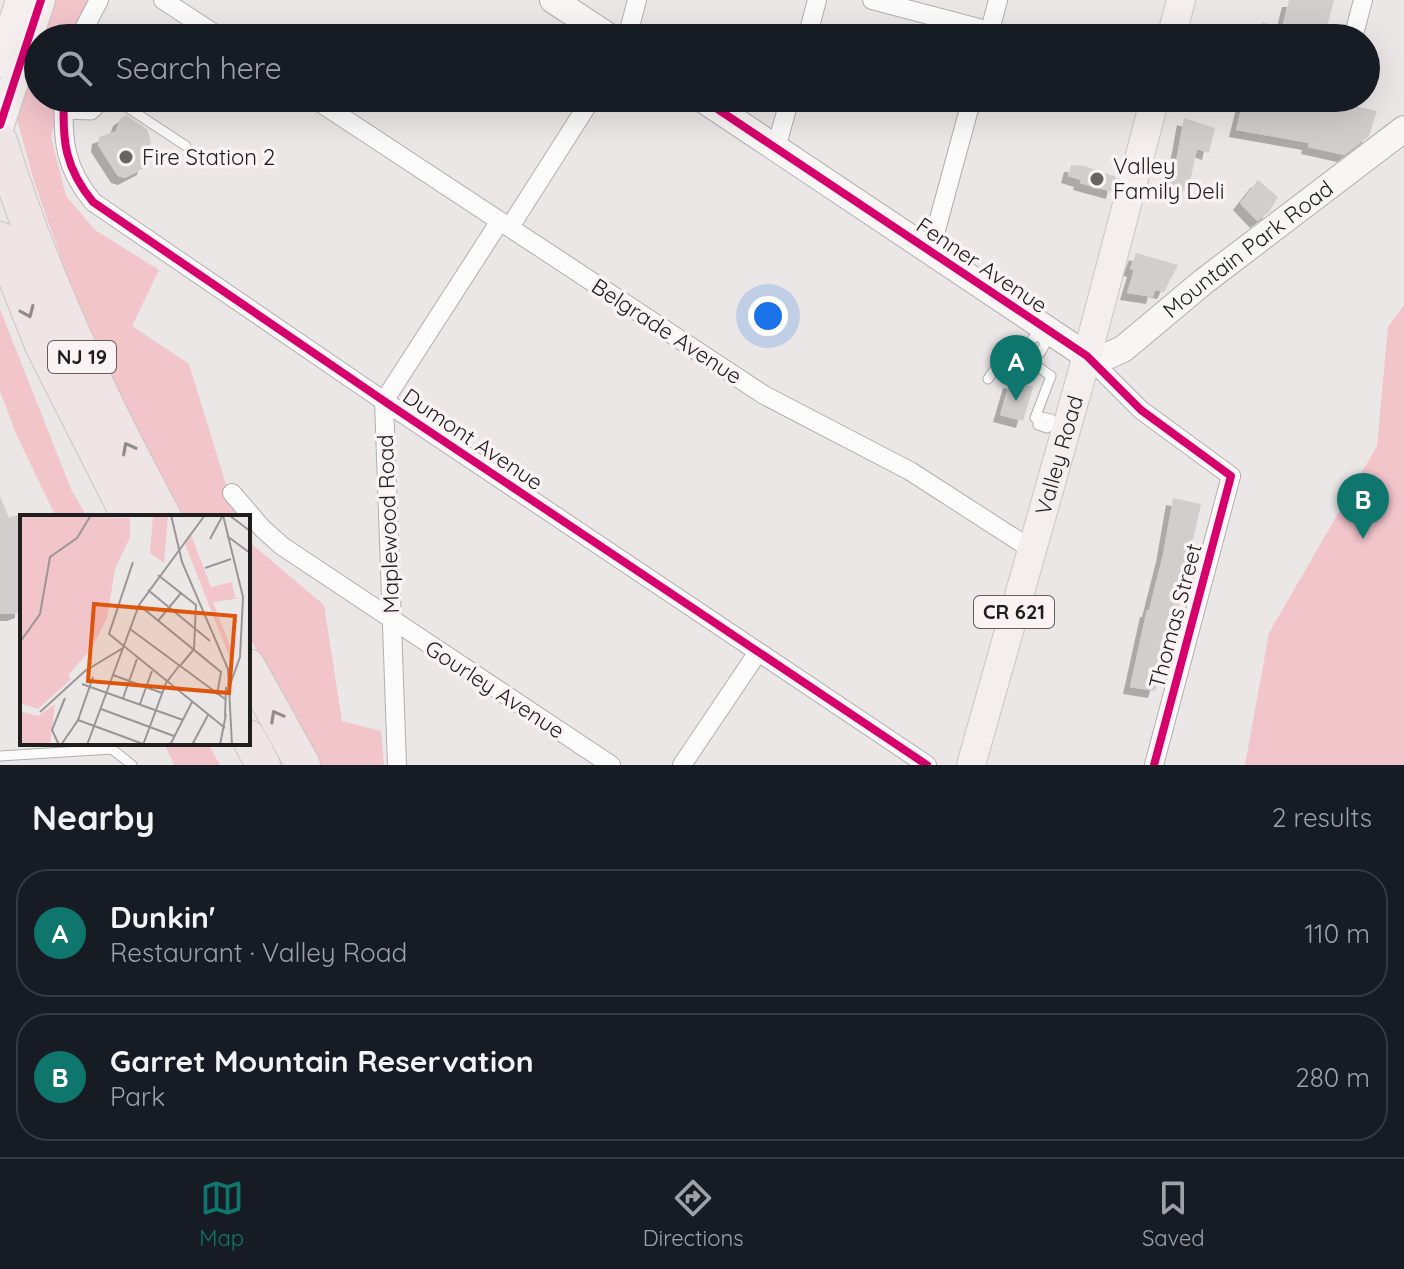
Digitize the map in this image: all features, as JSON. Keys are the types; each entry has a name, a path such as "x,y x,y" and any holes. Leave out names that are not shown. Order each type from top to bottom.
{"highway":[{"name":"NJ 19","path":"0,141 15,190 70,332 163,515"},
{"name":"NJ 19","path":"0,239 42,345 128,515"},
{"path":"250,670 303,765"},
{"path":"250,741 263,765"}],"main road":[{"path":"0,63 20,0"},
{"path":"33,24 41,0"},
{"path":"1175,24 1181,0"},
{"path":"0,125 24,52"},
{"name":"Valley Road","path":"971,765 1031,549 1059,427 1087,356 1151,112"}],"street":[{"path":"86,24 99,0"},
{"path":"163,0 200,24"},
{"path":"553,0 590,24"},
{"path":"631,24 637,0"},
{"path":"811,24 817,0"},
{"path":"872,0 954,24"},
{"path":"991,24 998,0"},
{"path":"1357,24 1363,0"},
{"name":"Dumont Avenue","path":"64,112 63,130 69,163 78,184 93,202 927,765"},
{"name":"Belgrade Avenue","path":"334,112 764,395 910,471 1031,549"},
{"path":"384,401 582,112"},
{"name":"Fenner Avenue","path":"722,112 930,252 1043,333 1087,356 1141,410 1231,476"},
{"path":"776,148 786,112"},
{"path":"930,252 968,112"},
{"name":"Mountain Park Road","path":"1087,356 1105,357 1123,349 1203,282 1404,129"},
{"name":"Maplewood Road","path":"384,401 397,765"},
{"name":"Thomas Street","path":"1154,765 1231,476"},
{"name":"Gourley Avenue","path":"232,493 282,546 611,765"},
{"path":"682,765 758,652"}],"lane":[{"path":"134,112 186,146"},
{"path":"1030,357 1027,346 1034,337 1043,333"},
{"path":"988,379 1010,347 1030,357 1051,376 1035,418 1038,425 1059,427"},
{"path":"0,756 112,749 132,765"}],"shaded area":[{"path":"54,0 94,0 83,24 46,24"},
{"path":"24,79 24,112 57,112 51,137 66,196 95,230 159,270 132,326 189,364 235,515 182,515 98,364 34,181 13,105"},
{"path":"1404,305 1404,765 1245,765 1269,633 1377,446 1388,327"},
{"path":"0,309 71,489 86,515 55,515 16,434 0,391"},
{"path":"250,543 324,605 342,721 381,731 384,765 320,765 250,638"},
{"path":"165,745 209,745 220,765 174,765"}],"building":[{"path":"1289,0 1334,0 1328,24 1283,24"},
{"path":"1240,112 1377,112 1369,136 1344,155 1308,147 1309,143 1236,130"},
{"name":"Fire Station 2","path":"126,115 147,129 151,142 144,168 125,178 118,176 98,145 99,137 116,131 120,119"},
{"path":"1184,118 1215,128 1209,153 1197,149 1188,191 1167,186 1177,156"},
{"name":"Valley Family Deli","path":"1071,165 1085,166 1116,177 1113,192 1080,183 1081,180 1068,176"},
{"path":"1258,180 1278,197 1269,212 1257,221 1240,203"},
{"path":"1136,253 1178,265 1164,292 1155,290 1153,297 1127,293"},
{"path":"1010,381 1033,387 1023,421 1000,415"},
{"path":"0,496 9,518 22,515 20,612 0,614"},
{"path":"1173,498 1201,504 1176,616 1155,691 1130,687 1163,555"}],"cycle path":[{"path":"33,24 41,0"},
{"path":"0,125 24,52"},
{"path":"64,112 67,153 76,177 93,202 927,765"},
{"path":"722,112 1087,356 1141,410 1231,476 1154,765"}],"place":[{"name":"Fire Station 2","path":"126,157"},
{"name":"Valley Family Deli","path":"1097,179"},
{"name":"Dunkin'","path":"1016,401"},
{"name":"Garret Mountain Reservation","path":"1363,539"}]}
